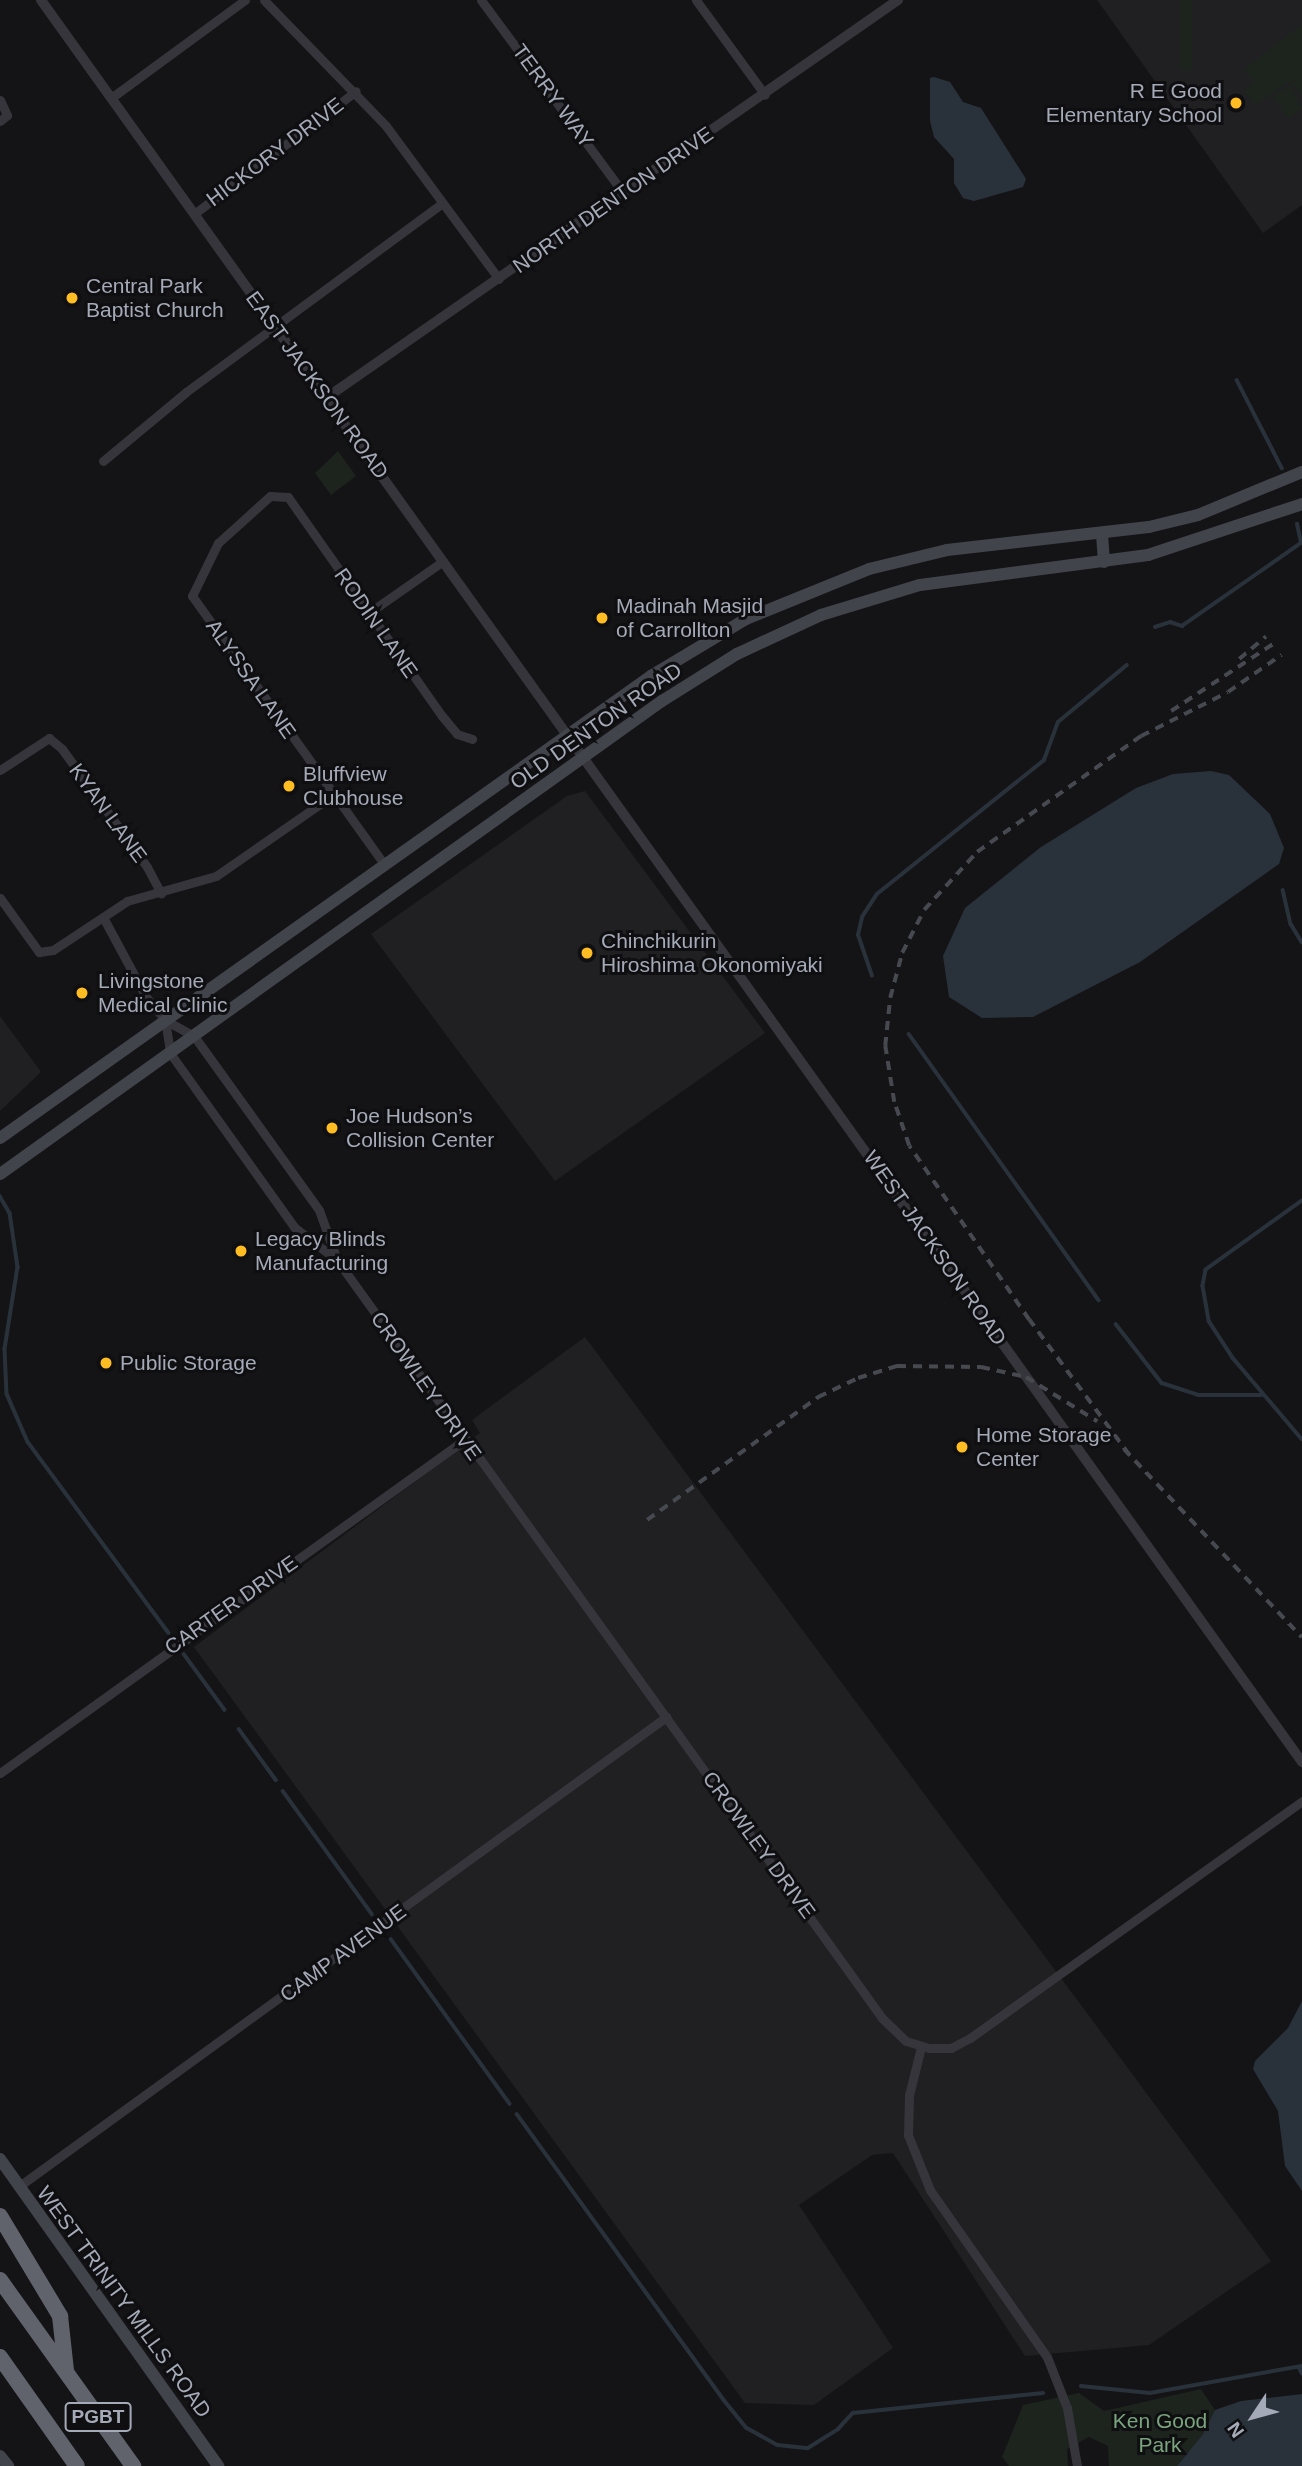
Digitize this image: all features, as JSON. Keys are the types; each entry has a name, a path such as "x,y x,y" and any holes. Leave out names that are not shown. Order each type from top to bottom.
{"highway":[{"path":"0,2216 60,2316 66,2372"},
{"name":"PGBT","path":"0,2280 133,2466"},
{"name":"PGBT","path":"0,2357 77,2466"},
{"path":"0,2371 18,2381"}],"main road":[{"name":"OLD DENTON ROAD","path":"0,1138 384,864 705,641 809,590 869,569 947,550 1102,534 1198,515 1302,472"},
{"name":"OLD DENTON ROAD","path":"0,1174 698,677 821,615 920,585 1104,562 1220,534 1302,504"},
{"path":"1102,534 1104,562"},
{"name":"WEST TRINITY MILLS ROAD","path":"0,2159 218,2466"},
{"path":"0,2456 8,2466"}],"street":[{"name":"EAST JACKSON ROAD","path":"41,0 568,735"},
{"path":"111,98 245,0"},
{"path":"264,0 356,91 499,279"},
{"name":"TERRY WAY","path":"481,0 624,194"},
{"path":"696,0 765,95"},
{"name":"NORTH DENTON DRIVE","path":"326,398 624,194 898,0"},
{"name":"HICKORY DRIVE","path":"194,214 356,91"},
{"path":"0,100 3,118"},
{"path":"103,461 186,392 277,329 442,203"},
{"name":"RODIN LANE","path":"192,596 218,543 270,496 288,496 449,725 457,734 472,739"},
{"path":"370,611 443,561"},
{"name":"ALYSSA LANE","path":"192,596 384,864"},
{"name":"WEST JACKSON ROAD","path":"568,735 1302,1762"},
{"name":"KYAN LANE","path":"0,770 49,738 93,792 160,893"},
{"path":"0,898 39,952 65,945 127,901 224,872 333,795"},
{"path":"104,919 146,997 165,1020"},
{"name":"CROWLEY DRIVE","path":"165,1020 194,1036 319,1210 337,1260 882,2018 893,2032 921,2047"},
{"name":"CROWLEY DRIVE","path":"165,1020 170,1053 294,1227 337,1260"},
{"name":"CARTER DRIVE","path":"0,1773 464,1440"},
{"name":"CAMP AVENUE","path":"18,2187 666,1717"},
{"path":"1077,2466 1067,2408 1048,2357 930,2190 908,2135 909,2095 921,2047 951,2048 970,2039 1302,1801"}],"shaded area":[{"name":"R E Good Elementary School","path":"1097,0 1302,0 1302,205 1263,233"},
{"path":"930,78 950,82 963,102 981,108 1026,179 1023,187 974,201 963,198 954,183 954,159 934,137 930,121"},
{"path":"1211,771 1229,775 1270,814 1284,848 1279,864 1140,962 1033,1017 982,1018 949,997 943,956 965,908 1041,847 1136,788 1173,774"},
{"path":"585,791 765,1033 555,1181 371,934 567,796"},
{"path":"0,1016 41,1072 0,1111"},
{"path":"585,1337 1271,2261 1149,2345 1025,2356 893,2153 872,2155 799,2205 893,2348 814,2405 745,2403 194,1647 480,1433 472,1420"},
{"path":"1302,2001 1302,2191 1285,2166 1278,2111 1253,2069 1255,2061 1288,2028"},
{"path":"1302,2394 1302,2466 1177,2466 1203,2434 1215,2410 1241,2401"}],"green space":[{"path":"1180,0 1192,0 1192,71 1180,71"},
{"path":"1302,24 1302,97 1290,81 1255,106 1244,90 1254,83 1244,69"},
{"path":"1290,84 1302,109 1288,119 1273,96"},
{"path":"338,451 356,476 331,495 315,473"},
{"name":"Ken Good Park","path":"1201,2389 1215,2410 1203,2434 1177,2466 1109,2466 1108,2446 1089,2437 1067,2449 1068,2466 1009,2466 1002,2457 1023,2405 1079,2393 1104,2411"}],"waterway":[{"path":"1237,380 1282,468"},
{"path":"1155,627 1170,622 1182,626 1301,543 1297,524"},
{"path":"872,976 858,935 862,917 877,894 1044,760 1058,722 1127,665"},
{"path":"1283,890 1291,924 1302,942"},
{"path":"909,1034 1099,1300"},
{"path":"0,1196 10,1213 18,1267 5,1349 7,1394 28,1442 169,1633"},
{"path":"1302,1201 1206,1270 1203,1286 1209,1321 1233,1358 1302,1439"},
{"path":"1116,1324 1162,1383 1198,1395 1261,1395"},
{"path":"184,1654 225,1710"},
{"path":"239,1729 276,1780"},
{"path":"283,1791 372,1914"},
{"path":"391,1939 510,2104"},
{"path":"517,2114 724,2400 747,2428 778,2445 808,2448 838,2429 853,2413 1043,2393"},
{"path":"1081,2386 1150,2393 1302,2366"},
{"path":"1299,2367 1302,2373"}],"railway":[{"path":"1239,659 1266,636"},
{"path":"1171,711 1273,644"},
{"path":"1129,1455 1029,1320 909,1146 894,1102 885,1046 890,998 902,953 924,910 977,852 1141,736 1228,692 1281,655"},
{"path":"647,1520 818,1397 858,1378 897,1366 981,1367 1026,1377 1097,1421"},
{"path":"1124,1449 1302,1637"}],"place":[{"name":"R E Good Elementary School","path":"1236,103"},
{"name":"Central Park Baptist Church","path":"72,298"},
{"name":"Madinah Masjid of Carrollton","path":"602,618"},
{"name":"Bluffview Clubhouse","path":"289,786"},
{"name":"Chinchikurin Hiroshima Okonomiyaki","path":"587,953"},
{"name":"Livingstone Medical Clinic","path":"82,993"},
{"name":"Joe Hudson’s Collision Center","path":"332,1128"},
{"name":"Legacy Blinds Manufacturing","path":"241,1251"},
{"name":"Public Storage","path":"106,1363"},
{"name":"Home Storage Center","path":"962,1447"}]}
